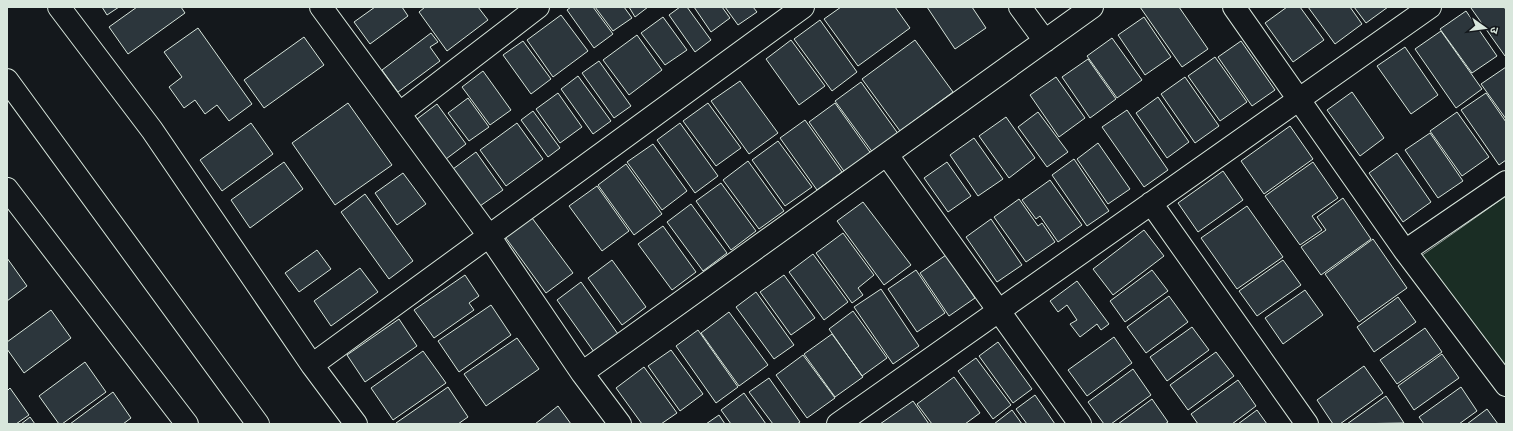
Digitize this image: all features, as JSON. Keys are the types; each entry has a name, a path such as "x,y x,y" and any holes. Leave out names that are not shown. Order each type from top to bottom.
{"street":[{"path":"59,7 152,130 312,365 356,424"},
{"path":"322,7 489,236 582,374 620,424"},
{"path":"1020,7 1045,41"},
{"path":"582,374 1092,7"},
{"path":"1234,7 1405,251 1506,385"},
{"path":"838,424 1430,7"},
{"path":"400,113 528,10"},
{"path":"312,365 489,236 790,11"},
{"path":"7,80 258,424"},
{"path":"887,155 1080,424"},
{"path":"1405,251 1506,182"},
{"path":"7,189 187,424"},
{"path":"1152,203 1307,424"}],"green space":[{"path":"1506,196 1506,373 1421,256"}],"building":[{"path":"102,7 119,7 107,15"},
{"path":"137,7 181,7 185,13 128,54 109,27"},
{"path":"375,7 402,7 408,16 370,44 354,22"},
{"path":"425,7 478,7 488,20 447,51 419,12"},
{"path":"571,7 593,7 613,34 594,48 567,10"},
{"path":"595,7 624,7 632,18 613,31"},
{"path":"629,7 648,7 635,17"},
{"path":"680,7 687,7 711,40 695,52 669,15"},
{"path":"694,7 722,7 730,18 711,32"},
{"path":"725,7 753,7 757,12 738,25"},
{"path":"841,7 895,7 910,28 858,66 824,19"},
{"path":"927,7 972,7 986,28 955,49"},
{"path":"1140,7 1179,7 1208,49 1182,67"},
{"path":"1287,7 1300,7 1324,40 1293,62 1265,23"},
{"path":"1308,7 1350,7 1362,24 1335,44"},
{"path":"1354,7 1388,7 1366,23"},
{"path":"1504,7 1506,10 1505,56 1471,8"},
{"path":"1466,11 1497,56 1472,73 1440,29"},
{"path":"561,15 588,51 553,77 527,40"},
{"path":"663,17 687,50 665,65 641,33"},
{"path":"1144,17 1171,57 1145,75 1118,35"},
{"path":"820,20 857,72 832,91 794,39"},
{"path":"198,28 252,104 229,121 217,105 205,114 195,100 184,108 169,87 182,77 164,52"},
{"path":"1441,31 1482,89 1456,108 1415,49"},
{"path":"431,33 438,42 430,47 440,61 398,92 382,70"},
{"path":"637,35 662,70 629,95 603,60"},
{"path":"304,37 324,65 264,108 244,80"},
{"path":"1112,38 1142,80 1117,98 1087,56"},
{"path":"791,40 825,86 799,105 766,59"},
{"path":"915,40 953,92 900,131 862,79"},
{"path":"523,41 551,79 531,94 503,55"},
{"path":"1241,41 1275,90 1252,106 1218,57"},
{"path":"1405,47 1438,95 1411,114 1377,66"},
{"path":"1215,57 1247,102 1220,121 1188,76"},
{"path":"1088,59 1116,99 1090,118 1062,77"},
{"path":"599,61 631,106 614,118 582,73"},
{"path":"1506,67 1506,119 1481,84"},
{"path":"483,71 511,110 490,125 462,87"},
{"path":"578,76 611,121 593,134 561,89"},
{"path":"1056,77 1085,118 1059,137 1030,95"},
{"path":"1185,77 1219,126 1195,143 1161,94"},
{"path":"740,81 778,133 749,154 711,101"},
{"path":"861,82 899,135 873,153 835,101"},
{"path":"1352,92 1384,138 1360,156 1327,110"},
{"path":"558,93 582,127 560,143 536,109"},
{"path":"1486,93 1506,122 1506,160 1499,165 1461,110"},
{"path":"1158,97 1189,142 1167,158 1136,113"},
{"path":"468,98 489,127 469,141 448,113"},
{"path":"348,103 392,165 335,205 292,143"},
{"path":"708,103 741,148 716,166 683,121"},
{"path":"835,103 872,155 846,174 809,122"},
{"path":"437,104 466,144 446,159 417,119"},
{"path":"1127,110 1168,170 1144,187 1102,127"},
{"path":"533,111 560,148 548,157 521,120"},
{"path":"1038,112 1068,152 1047,167 1018,127"},
{"path":"1457,112 1489,157 1462,176 1430,131"},
{"path":"1006,117 1035,158 1009,178 979,136"},
{"path":"805,120 842,172 817,190 780,138"},
{"path":"251,123 273,154 222,191 200,160"},
{"path":"517,123 543,159 506,186 480,150"},
{"path":"680,123 718,176 695,193 657,140"},
{"path":"1290,126 1313,159 1264,194 1241,161"},
{"path":"1430,133 1463,181 1438,198 1405,150"},
{"path":"974,138 1003,179 978,196 950,155"},
{"path":"778,141 812,187 785,206 752,160"},
{"path":"1098,143 1130,189 1108,204 1077,159"},
{"path":"653,144 687,191 662,210 627,162"},
{"path":"476,152 503,190 480,206 453,169"},
{"path":"1397,153 1431,202 1403,222 1369,173"},
{"path":"1074,159 1109,211 1087,226 1052,175"},
{"path":"748,161 784,211 759,229 723,180"},
{"path":"284,162 303,189 250,228 231,200"},
{"path":"947,162 971,196 948,212 924,178"},
{"path":"1313,162 1338,198 1312,216 1322,230 1300,245 1265,196"},
{"path":"626,164 662,214 634,235 598,185"},
{"path":"1223,171 1243,200 1198,232 1178,203"},
{"path":"403,173 426,204 397,225 375,193"},
{"path":"1050,180 1082,225 1058,242 1040,216 1036,219 1022,200"},
{"path":"721,183 756,231 731,250 696,201"},
{"path":"597,186 629,231 602,251 569,206"},
{"path":"365,194 413,261 389,279 341,212"},
{"path":"1343,198 1371,239 1321,275 1301,247 1326,230 1317,217"},
{"path":"1019,199 1038,226 1042,223 1055,242 1026,262 994,217"},
{"path":"863,202 911,265 884,285 837,221"},
{"path":"691,204 727,253 703,271 667,222"},
{"path":"1247,206 1283,257 1237,289 1201,238"},
{"path":"529,214 573,273 546,293 503,234"},
{"path":"991,219 1022,265 997,282 966,237"},
{"path":"663,226 696,272 672,290 638,244"},
{"path":"1144,230 1164,256 1113,295 1093,269"},
{"path":"843,233 874,275 858,288 863,295 852,303 816,253"},
{"path":"1373,239 1407,288 1359,322 1325,274"},
{"path":"317,250 331,269 299,292 285,273"},
{"path":"813,254 848,302 824,320 789,272"},
{"path":"946,255 975,298 949,316 920,273"},
{"path":"7,258 27,286 7,301"},
{"path":"612,260 646,307 622,325 588,278"},
{"path":"1283,260 1301,285 1257,316 1239,291"},
{"path":"360,268 378,292 331,326 314,301"},
{"path":"916,270 945,313 917,332 888,289"},
{"path":"1152,270 1168,291 1125,322 1110,301"},
{"path":"465,275 479,296 469,303 474,310 434,338 414,310"},
{"path":"784,275 815,318 791,335 760,292"},
{"path":"1077,281 1109,324 1101,330 1097,324 1080,337 1070,324 1077,320 1067,305 1058,312 1050,301"},
{"path":"581,282 618,334 594,352 557,300"},
{"path":"881,289 919,346 893,364 854,307"},
{"path":"1305,290 1323,315 1283,344 1265,318"},
{"path":"756,292 794,345 774,359 736,307"},
{"path":"1169,296 1188,322 1146,353 1127,327"},
{"path":"1398,297 1416,322 1374,352 1357,327"},
{"path":"491,305 511,335 459,372 438,341"},
{"path":"51,310 71,338 24,373 7,349 7,342"},
{"path":"853,311 887,358 862,376 829,329"},
{"path":"729,312 768,365 739,386 701,333"},
{"path":"399,319 417,346 365,382 347,355"},
{"path":"1192,327 1209,350 1167,381 1150,357"},
{"path":"1425,328 1442,352 1397,384 1380,360"},
{"path":"698,330 738,387 716,403 676,346"},
{"path":"832,334 863,377 835,397 804,354"},
{"path":"1114,337 1132,363 1087,396 1068,370"},
{"path":"517,338 539,369 486,406 464,374"},
{"path":"998,342 1032,389 1013,403 979,356"},
{"path":"671,350 703,394 680,411 648,366"},
{"path":"423,351 446,383 393,420 371,388"},
{"path":"1216,352 1234,376 1188,410 1170,385"},
{"path":"1442,354 1459,378 1414,410 1398,386"},
{"path":"803,355 835,398 807,418 776,375"},
{"path":"976,358 1011,405 993,419 958,371"},
{"path":"85,362 106,392 62,424 59,424 39,396"},
{"path":"1364,366 1383,393 1340,424 1333,424 1317,400"},
{"path":"644,367 677,413 661,424 642,424 616,388"},
{"path":"1133,369 1151,395 1111,424 1104,424 1088,402"},
{"path":"954,377 980,413 965,424 932,424 917,404"},
{"path":"769,378 800,422 797,424 773,424 749,392"},
{"path":"1238,380 1256,406 1232,424 1198,424 1191,414"},
{"path":"448,387 468,417 458,424 396,423"},
{"path":"1461,387 1477,411 1459,424 1424,424 1419,417"},
{"path":"10,388 29,415 16,424 7,424 7,391"},
{"path":"113,392 131,418 123,424 70,424"},
{"path":"744,393 766,424 731,424 721,410"},
{"path":"1035,395 1055,424 1027,424 1016,409"},
{"path":"1386,396 1404,423 1347,424"},
{"path":"1152,399 1168,422 1165,424 1118,424"},
{"path":"913,401 929,424 880,424"},
{"path":"558,406 571,424 535,424"},
{"path":"1487,409 1498,424 1467,424"},
{"path":"1012,410 1022,424 994,424"},
{"path":"1257,410 1267,424 1238,424"},
{"path":"719,415 725,424 706,424"},
{"path":"30,417 35,424 21,424"}]}
